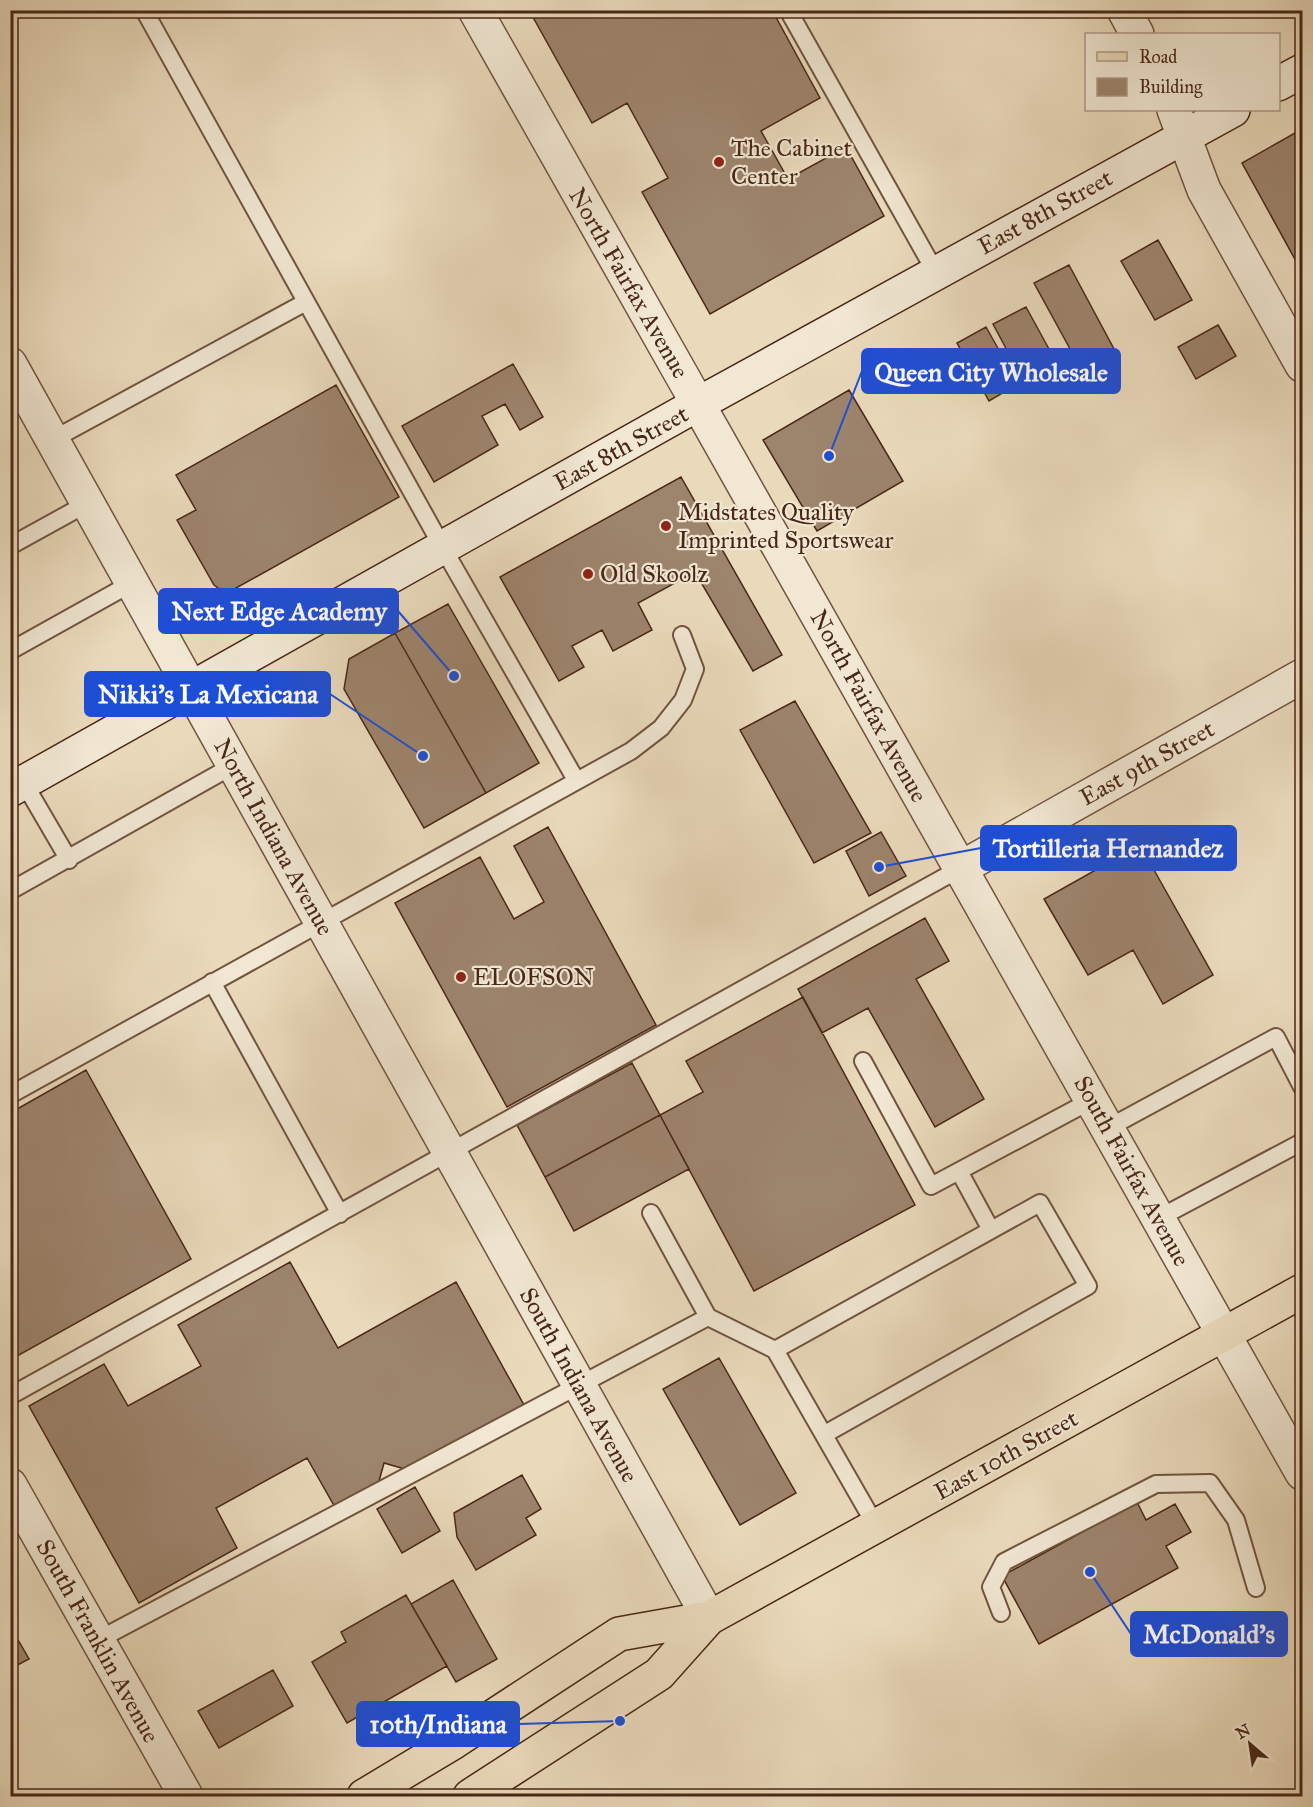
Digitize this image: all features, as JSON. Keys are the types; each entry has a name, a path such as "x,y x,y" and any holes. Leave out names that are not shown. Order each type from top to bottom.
{"main road":[{"name":"East 10th Street","path":"364,1797 454,1742 619,1634 709,1618 1302,1291"},
{"name":"East 10th Street","path":"470,1797 659,1674 709,1618"}],"street":[{"name":"North Fairfax Avenue","path":"475,10 961,868"},
{"path":"1124,10 1136,33"},
{"path":"1280,83 1302,71"},
{"name":"East 8th Street","path":"17,787 698,404 936,273 1179,123 1229,111"},
{"path":"1179,123 1204,190 1302,365"},
{"name":"North Indiana Avenue","path":"10,364 450,1152"},
{"name":"East 9th Street","path":"961,868 1302,676"},
{"name":"South Fairfax Avenue","path":"961,868 1302,1473"},
{"name":"South Indiana Avenue","path":"450,1152 709,1618"},
{"name":"South Franklin Avenue","path":"10,1485 186,1797"}],"lane":[{"path":"144,10 443,548 576,780"},
{"path":"788,10 936,273"},
{"path":"52,440 306,302"},
{"path":"10,546 88,503"},
{"path":"10,651 132,583"},
{"path":"10,1095 631,751 661,728 683,700 695,669 682,635"},
{"path":"10,891 69,860 234,765"},
{"path":"17,787 69,860"},
{"path":"10,1396 961,868"},
{"path":"212,982 340,1214"},
{"path":"1108,1128 1276,1037 1302,1087"},
{"path":"863,1061 931,1186 1092,1100"},
{"path":"1159,1218 1302,1142"},
{"path":"959,1170 991,1230"},
{"path":"775,1350 1040,1203 1088,1286 825,1434"},
{"path":"651,1213 708,1317 775,1350 876,1526"},
{"path":"98,1640 708,1317"},
{"path":"1001,1613 991,1587 1004,1562 1156,1484 1210,1483 1236,1520 1256,1588"}],"building":[{"name":"The Cabinet Center","path":"529,10 772,10 820,98 761,131 788,179 846,147 884,216 710,314 642,192 668,178 627,103 592,123"},
{"path":"1302,129 1302,272 1242,163"},
{"path":"1158,240 1192,300 1155,320 1121,261"},
{"path":"1069,265 1114,349 1080,367 1034,283"},
{"path":"1026,307 1049,349 1043,351 1056,377 1036,387 1023,363 1016,367 993,324"},
{"path":"1218,325 1236,356 1196,379 1178,347"},
{"path":"986,327 1018,384 989,401 957,343"},
{"path":"513,364 543,417 520,430 505,404 482,416 498,445 434,482 402,426"},
{"path":"336,385 399,497 229,592 221,590 214,585 177,520 196,510 176,475"},
{"path":"849,390 903,481 817,531 763,440"},
{"path":"681,477 782,655 753,671 695,572 638,603 652,630 613,651 602,630 572,646 584,667 559,681 500,577"},
{"path":"448,604 539,763 486,793 395,633"},
{"path":"395,633 486,793 424,828 344,689 349,659"},
{"path":"795,701 871,833 814,863 740,730"},
{"path":"548,827 656,1025 507,1107 395,903 480,857 514,919 544,902 514,846"},
{"path":"881,832 906,876 869,896 846,851"},
{"path":"1140,845 1213,975 1163,1004 1133,950 1088,975 1044,899"},
{"path":"925,918 949,961 916,979 984,1099 935,1127 868,1008 822,1033 798,989"},
{"path":"803,997 915,1205 754,1291 660,1115 703,1092 686,1061"},
{"path":"632,1063 660,1115 545,1177 517,1125"},
{"path":"86,1070 191,1259 10,1360 10,1113"},
{"path":"660,1115 689,1169 574,1231 545,1177"},
{"path":"290,1262 338,1348 456,1282 524,1405 408,1470 384,1463 378,1485 336,1509 307,1458 216,1508 237,1548 139,1603 29,1406 104,1364 128,1406 201,1366 178,1325"},
{"path":"719,1358 796,1493 740,1525 663,1389"},
{"path":"522,1475 541,1509 526,1518 536,1535 476,1570 457,1537 454,1513"},
{"path":"415,1487 440,1531 402,1553 377,1509"},
{"path":"1137,1502 1146,1520 1175,1504 1191,1532 1166,1546 1178,1568 1039,1644 1002,1576"},
{"path":"453,1580 497,1659 456,1682 411,1604"},
{"path":"406,1595 447,1666 347,1723 312,1662 346,1642 341,1632"},
{"path":"10,1626 29,1659 10,1669"},
{"path":"273,1670 293,1706 219,1748 198,1711"}],"place":[{"name":"The Cabinet Center","path":"719,162"},
{"name":"Queen City Wholesale","path":"829,456"},
{"name":"Midstates Quality Imprinted Sportswear","path":"666,526"},
{"name":"Old Skoolz","path":"588,574"},
{"name":"Next Edge Academy","path":"454,676"},
{"name":"Nikki's La Mexicana","path":"423,756"},
{"name":"Tortilleria Hernandez","path":"879,867"},
{"name":"ELOFSON","path":"461,977"},
{"name":"McDonald's","path":"1090,1572"},
{"name":"10th/Indiana","path":"620,1721"}]}
